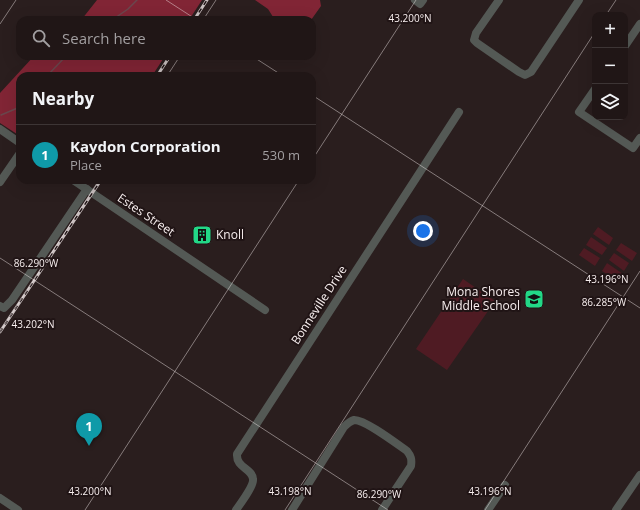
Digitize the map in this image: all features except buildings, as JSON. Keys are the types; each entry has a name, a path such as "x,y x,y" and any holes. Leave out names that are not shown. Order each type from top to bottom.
{"street":[{"path":"499,0 475,36 474,40 522,74 527,74 531,72 579,0"},
{"path":"628,42 640,24"},
{"path":"592,93 579,112 633,148 640,138"},
{"name":"Bonneville Drive","path":"236,510 252,486 254,480 239,463 237,454 459,112"},
{"path":"0,129 16,140"},
{"path":"0,182 16,159"},
{"name":"Estes Street","path":"79,184 265,310"},
{"path":"2,307 12,300 87,189"},
{"path":"292,510 344,428 354,420 365,423 407,451 412,460 411,466 382,510"},
{"path":"616,510 640,475"},
{"path":"488,510 505,485"},
{"path":"0,498 15,509"}],"shaded area":[{"path":"97,0 202,0 192,16 84,16"},
{"path":"255,0 320,0 321,6 314,16 272,16 268,9"},
{"path":"30,60 162,60 155,72 19,72"},
{"path":"16,76 16,133 0,123 0,93"},
{"path":"598,227 613,238 609,245 593,234"},
{"path":"591,237 607,248 602,255 586,245"},
{"path":"621,243 637,253 632,261 616,250"},
{"path":"584,248 600,258 595,266 579,255"},
{"path":"614,253 629,263 624,271 609,260"},
{"path":"607,263 623,274 618,281 602,271"},
{"path":"463,279 495,301 447,370 416,349"}],"waterway":[{"path":"118,16 137,0"},
{"path":"51,72 62,60"},
{"path":"1,115 16,109"}],"railway":[{"path":"197,16 207,0"},
{"path":"160,72 167,60"},
{"path":"0,332 98,184"}],"place":[{"name":"Knoll","path":"202,235"},
{"name":"Mona Shores Middle School","path":"534,299"},
{"name":"Kaydon Corporation","path":"89,446"}]}
